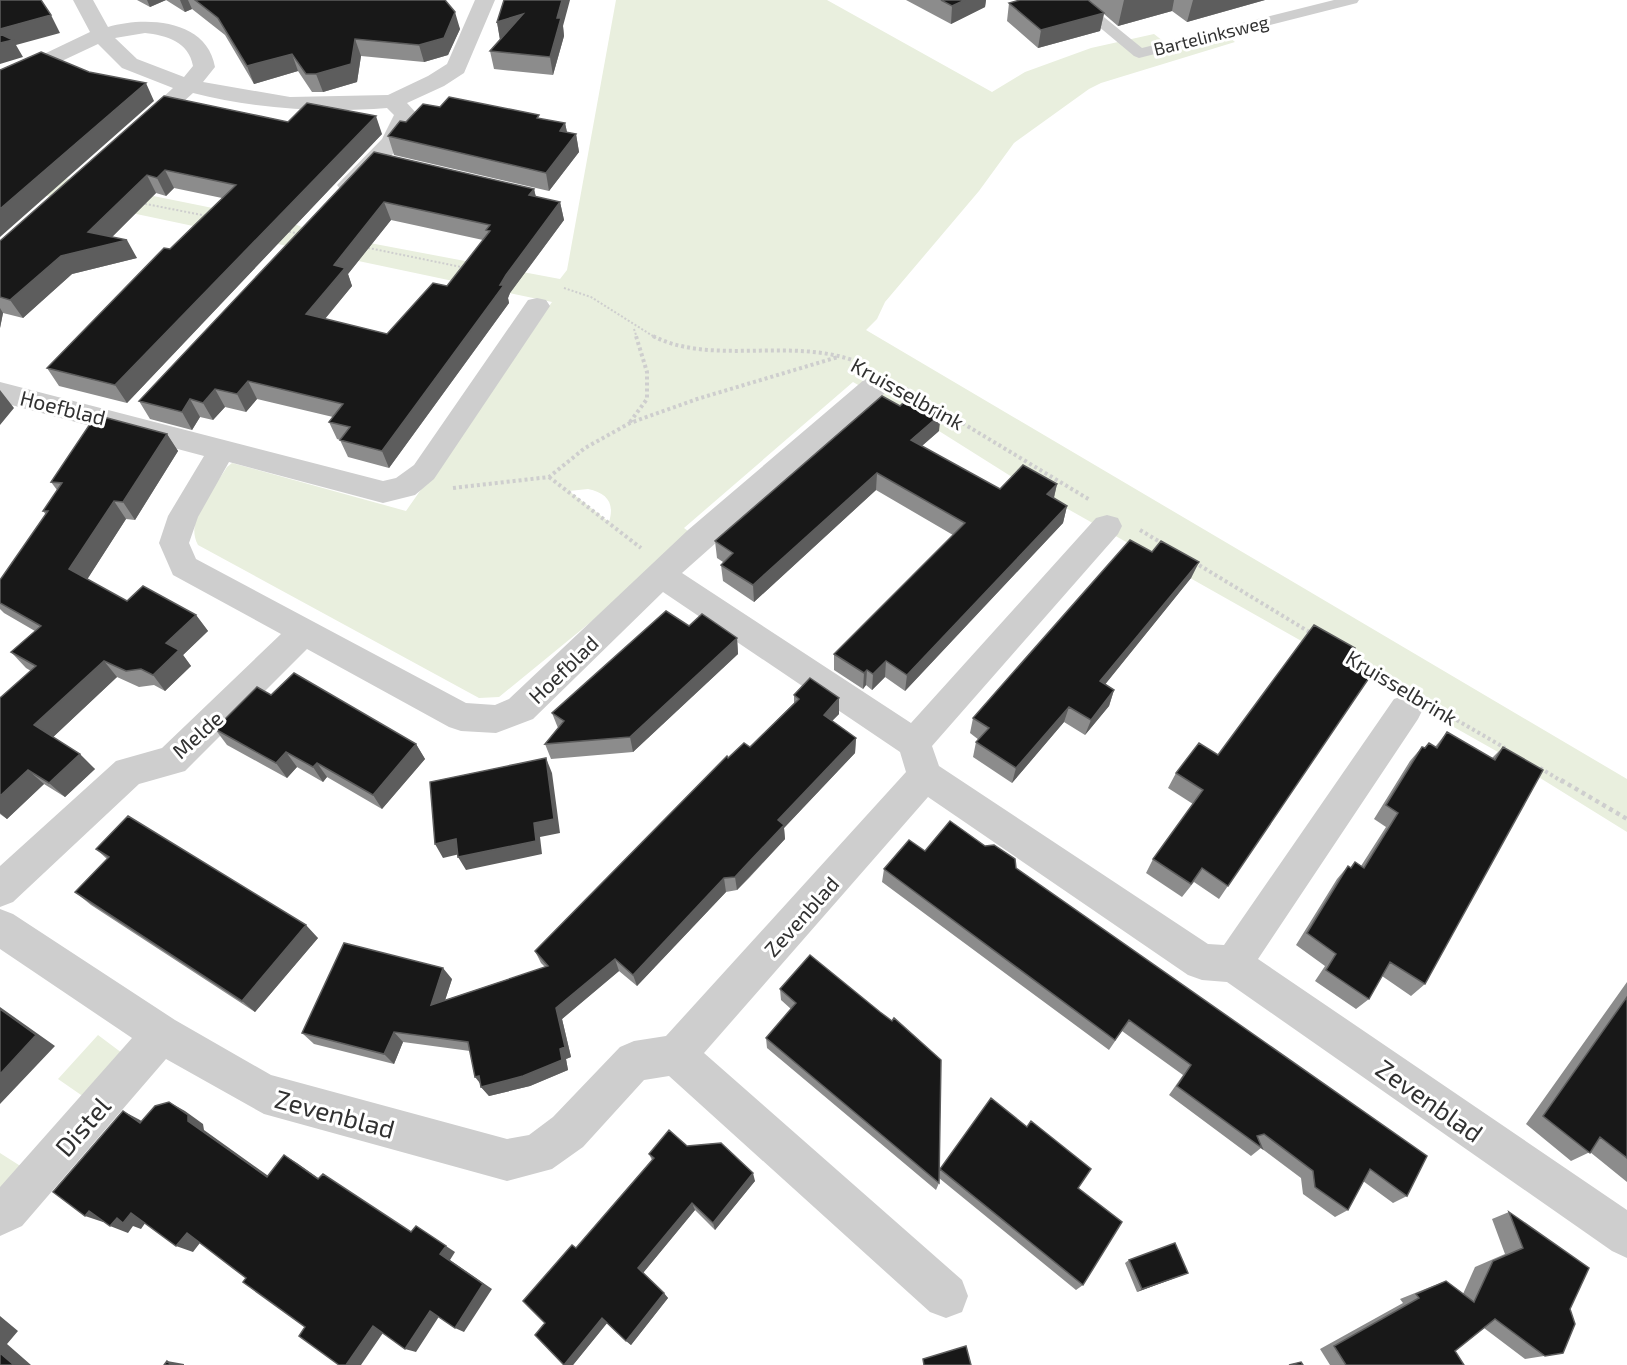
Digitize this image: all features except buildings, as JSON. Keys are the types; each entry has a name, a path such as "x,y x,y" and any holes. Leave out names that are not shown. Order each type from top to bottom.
{"street":[{"path":"83,0 114,51 138,68 162,78 217,94 280,105 343,106 393,101 436,81 456,68 485,0"},
{"path":"0,83 103,33 147,26 177,33 198,49 204,61 204,67 189,85 123,145"},
{"path":"304,235 385,161 392,140 403,124 406,114 393,101"},
{"path":"405,487 424,472 547,297"},
{"name":"Hoefblad","path":"222,450 183,516 174,543 184,567 461,717 496,719 521,709 867,374"},
{"name":"Hoefblad","path":"0,392 135,415 222,450 383,492 405,487"},
{"name":"Zevenblad","path":"0,927 162,1034 264,1095 367,1120 507,1160 537,1154 568,1132 634,1061 676,1055 1114,519"},
{"path":"664,572 919,760 1202,962 1233,964 1412,700"},
{"name":"Melde","path":"0,890 129,772 173,760 303,633"},
{"name":"Zevenblad","path":"1233,964 1627,1236"},
{"name":"Distel","path":"0,1214 8,1212 162,1034"},
{"path":"676,1055 946,1296"}],"lane":[{"name":"Bartelinksweg","path":"1074,0 1139,53 1352,0"}],"path":[{"path":"130,201 212,217"},
{"path":"281,230 304,235"},
{"path":"362,247 477,271"},
{"name":"Kruisselbrink","path":"547,297 571,289 595,301 657,340 708,350 804,350 839,357 867,374"},
{"path":"630,423 647,399 647,372 633,327"},
{"path":"405,487 438,489 549,477 585,448 630,423 697,399 815,366 839,357"},
{"name":"Kruisselbrink","path":"905,389 1114,519 1169,547"},
{"path":"549,477 664,572"},
{"path":"1189,559 1312,633"},
{"name":"Kruisselbrink","path":"1343,652 1412,700 1506,748"},
{"path":"1536,766 1627,819"}],"green space":[{"path":"616,0 827,0 992,92 1025,72 1091,48 1154,34 1172,48 1225,34 1235,42 1101,83 1089,89 1014,143 979,191 885,302 877,319 866,330 1627,779 1627,832 1498,752 1020,482 939,431 853,382 684,528 692,534 625,594 499,697 479,698 198,545 195,535 197,515 208,495 232,463 406,511 552,302 70,200 17,191 0,165 297,225 317,233 560,279 567,270","holes":["588,489 605,496 610,504 609,522 569,491"]},
{"path":"98,1035 122,1053 84,1097 58,1079"},
{"path":"0,1153 22,1167 0,1192"}]}
